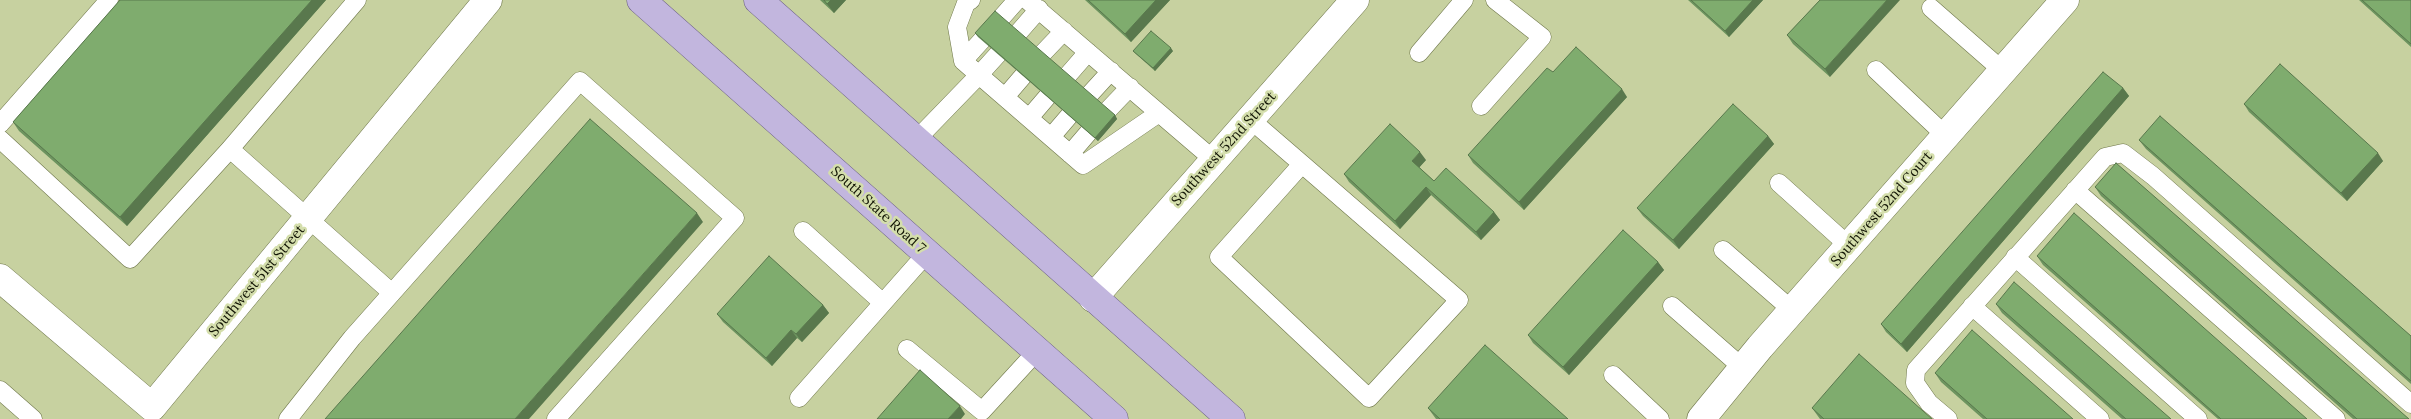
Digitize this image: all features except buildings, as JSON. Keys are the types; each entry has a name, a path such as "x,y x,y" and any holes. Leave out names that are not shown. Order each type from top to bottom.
{"main road":[{"name":"South State Road 7","path":"641,0 1114,419"},
{"path":"758,0 1231,419"}],"street":[{"name":"Southwest 51st Street","path":"0,278 158,413 308,218 488,0"},
{"name":"Southwest 52nd Street","path":"1093,298 1355,0"},
{"name":"Southwest 52nd Court","path":"1701,419 1792,310 2003,71 2061,1"}],"lane":[{"path":"0,124 109,0"},
{"path":"0,139 130,259 230,149 357,0"},
{"path":"971,0 966,3 957,27 963,61 1083,166 1159,113"},
{"path":"1002,17 1017,0"},
{"path":"1419,53 1464,0"},
{"path":"1481,106 1542,36 1495,0"},
{"path":"1019,32 1033,4 1214,160"},
{"path":"1931,8 2003,71"},
{"path":"1043,53 1064,31"},
{"path":"963,61 982,40"},
{"path":"1068,74 1088,52"},
{"path":"917,139 998,54"},
{"path":"1876,70 1946,136"},
{"path":"1090,94 1111,71"},
{"path":"1005,97 1023,76"},
{"path":"288,419 352,338 580,81 735,218 556,419"},
{"path":"1108,110 1130,87"},
{"path":"1029,118 1047,97"},
{"path":"1051,137 1069,116"},
{"path":"1251,120 1302,164 1459,300 1369,398 1219,257 1302,164"},
{"path":"1070,154 1088,133"},
{"path":"230,149 392,293"},
{"path":"1948,419 1929,403 1915,383 1916,370 2105,157 2122,153 2153,176 2411,404"},
{"path":"1779,183 1850,246"},
{"path":"2075,190 2336,419"},
{"path":"803,231 883,303"},
{"path":"1723,250 1792,310"},
{"path":"800,398 927,253"},
{"path":"2015,257 2198,419"},
{"path":"1672,306 1743,368"},
{"path":"1972,306 2100,419"},
{"path":"907,349 982,411 1038,351"},
{"path":"1613,376 1660,419"},
{"path":"0,390 33,419"}]}
